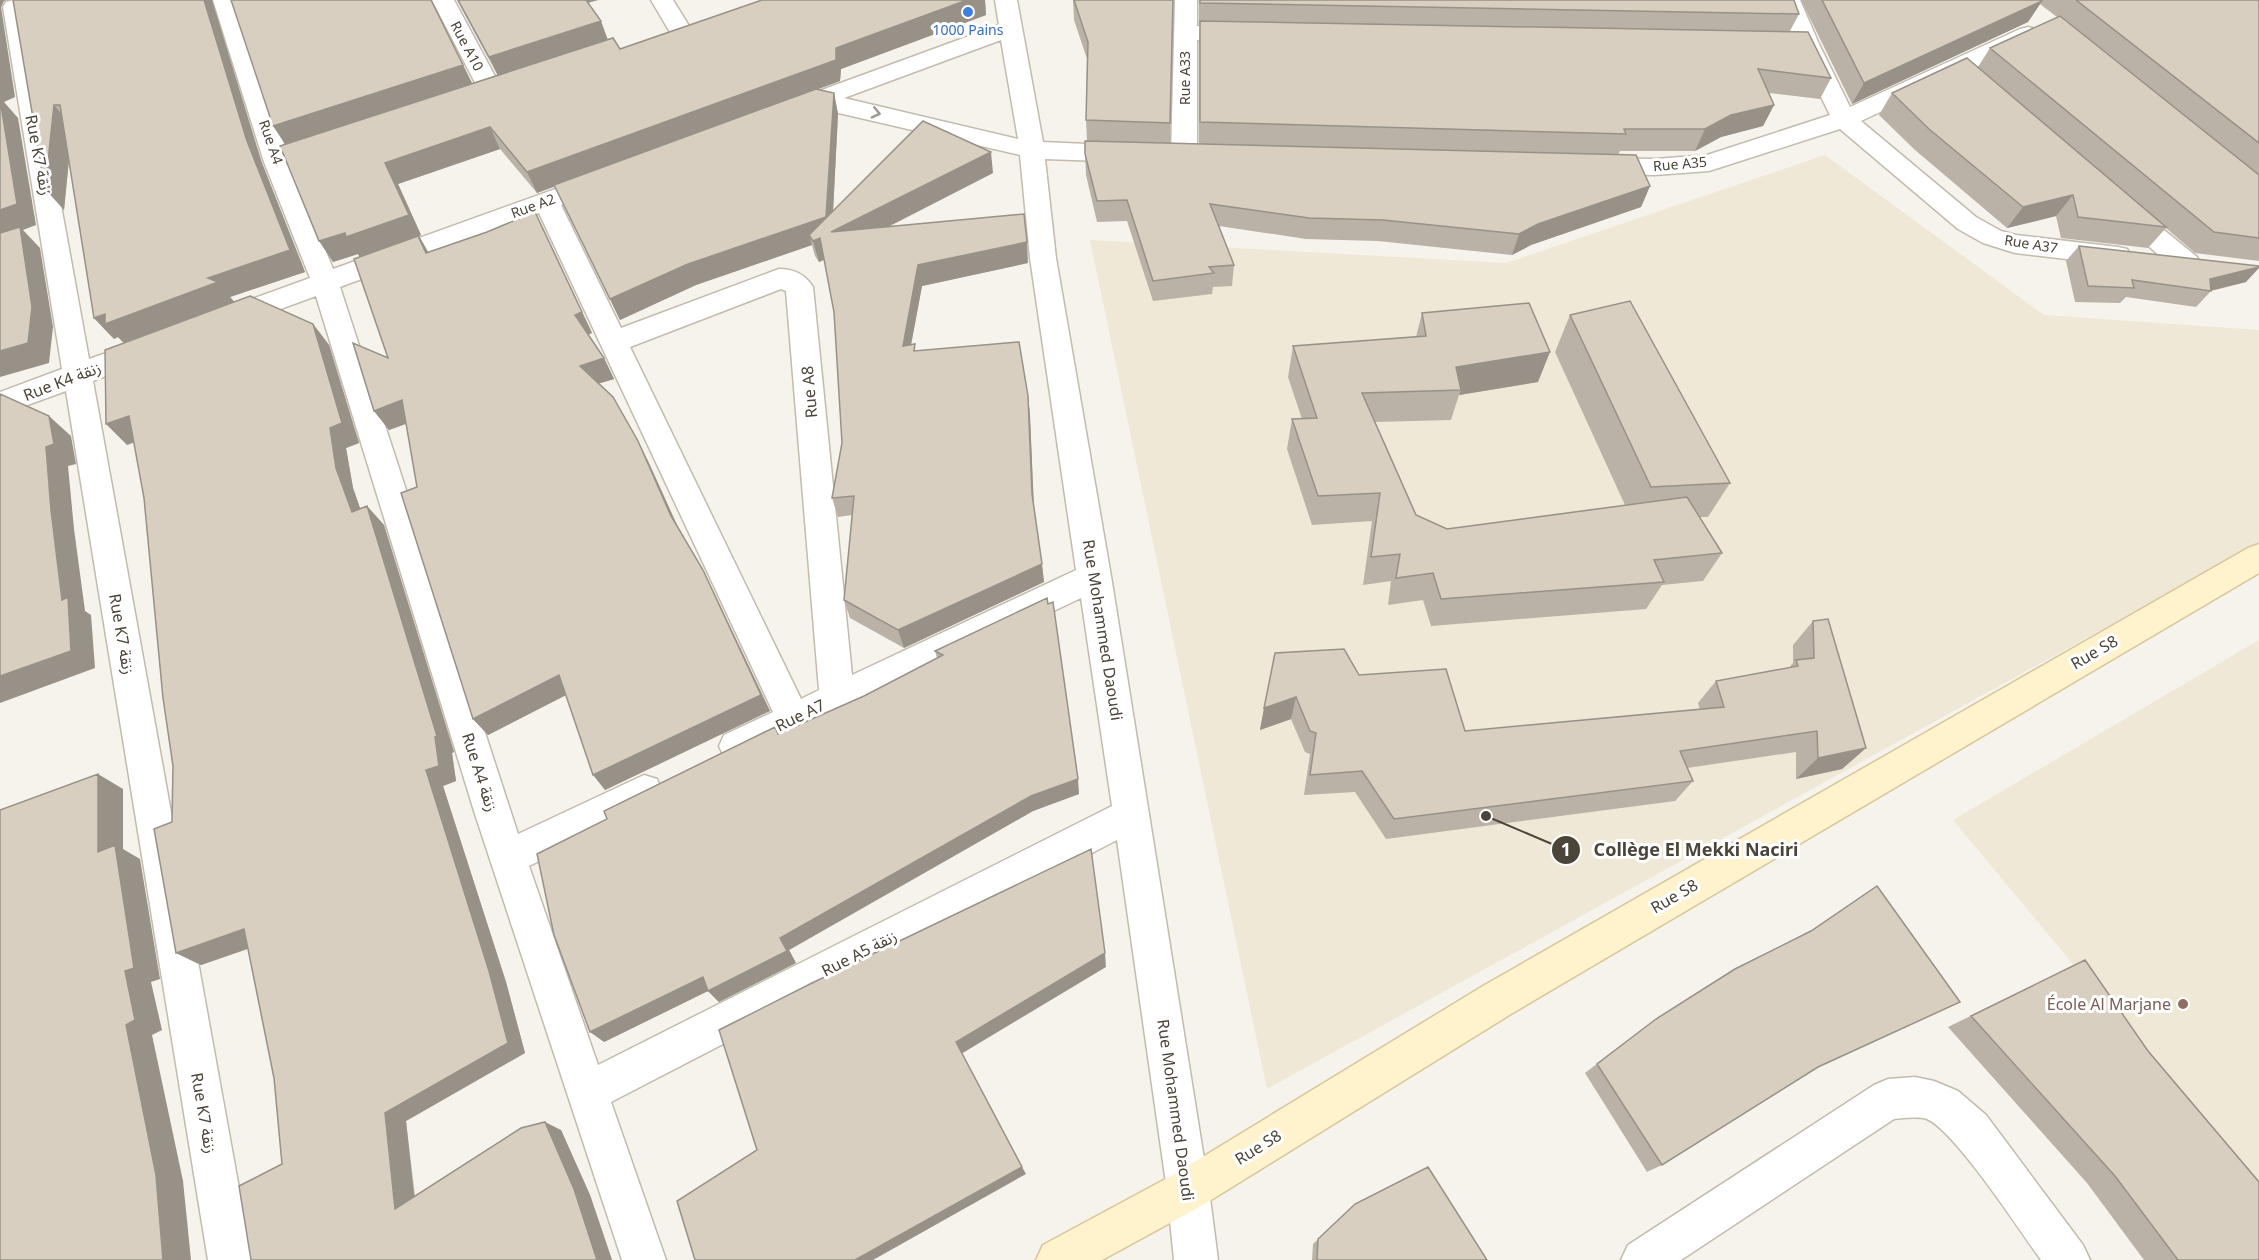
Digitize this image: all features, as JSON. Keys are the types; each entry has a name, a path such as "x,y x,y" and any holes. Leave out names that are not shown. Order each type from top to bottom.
{"street":[{"name":"Rue A4","path":"225,0 289,159 325,282"},
{"name":"Rue A10","path":"443,0 491,93"},
{"path":"662,0 679,30"},
{"name":"Rue A33","path":"1032,150 1176,155 1185,33 1185,0"},
{"path":"1790,0 1807,44 1844,119"},
{"name":"Rue K7 زنقة","path":"17,6 19,107 43,236 77,375 230,1260"},
{"path":"1008,15 808,104 1032,150"},
{"name":"Rue Mohammed Daoudi","path":"1008,15 1032,150 1042,258 1095,576 1188,1190 1196,1260"},
{"name":"Rue A35","path":"1573,165 1655,167 1709,163 1844,119 1966,74 2041,18"},
{"path":"1185,33 1269,35"},
{"path":"1783,43 1807,44"},
{"name":"Rue A37","path":"1844,119 1967,223 1992,237 2016,244 2197,265 2107,196"},
{"name":"Rue A2","path":"325,282 623,173"},
{"path":"546,201 793,718"},
{"name":"Rue A8","path":"613,342 779,279 789,279 799,287 837,697"},
{"path":"207,327 325,282"},
{"name":"Rue A4 زنقة","path":"325,282 508,858 644,1260"},
{"name":"Rue K4 زنقة","path":"0,404 174,339"},
{"name":"Rue S8","path":"1058,1260 1188,1190 1497,1000 2259,557"},
{"name":"Rue A7","path":"709,760 1095,576"},
{"path":"508,858 677,775"},
{"name":"Rue A5 زنقة","path":"587,1092 1131,814"},
{"path":"1643,1260 1888,1099 1914,1095 1933,1100 1953,1112 1971,1130 2068,1260"}],"shaded area":[{"path":"1825,155 2044,315 2259,330 2259,543 1267,1089 1090,240 1506,263"},
{"name":"École Al Marjane","path":"2259,640 2259,1188 1953,820"}],"building":[{"path":"13,0 204,0 247,141 290,250 208,278 218,282 105,324 105,314 94,318 60,105 54,105 45,189"},
{"path":"231,0 431,0 463,65 273,126"},
{"path":"458,0 586,0 601,21 489,57"},
{"path":"762,0 967,0 836,48 836,60 527,172 490,127 385,163 409,215 346,237 345,233 319,241 280,146 613,38 620,49"},
{"path":"1074,0 1173,0 1170,123 1086,120 1088,42"},
{"path":"1200,0 1794,0 1799,14 1200,3"},
{"path":"1822,0 2040,0 2042,1 1864,83"},
{"path":"2076,0 2259,0 2259,143"},
{"path":"2060,16 2259,175 2259,238 2214,232 1990,48"},
{"path":"1200,21 1808,32 1831,78 1758,69 1774,105 1731,115 1705,129 1624,129 1626,134 1200,122"},
{"path":"1967,58 2166,227 2078,217 2073,195 2023,207 1929,129 1892,93"},
{"path":"816,89 834,93 826,217 688,264 610,299 554,185"},
{"path":"0,99 17,204 0,210"},
{"path":"923,121 991,152 831,232 1024,214 1027,242 918,265 903,346 915,344 914,351 1019,342 1028,396 1032,494 1042,564 898,630 844,600 854,496 832,498 842,443 834,312 820,238 813,241 809,235"},
{"path":"1085,141 1636,155 1650,186 1538,224 1519,234 1383,220 1309,218 1210,204 1234,265 1209,267 1214,273 1153,281 1127,200 1097,201 1085,154"},
{"path":"535,212 582,312 575,315 604,358 580,366 613,397 638,441 671,516 703,570 761,695 593,775 559,675 473,719 401,493 417,487 402,400 374,411 353,343 388,358 354,259 418,236 426,253 487,232"},
{"path":"20,227 32,307 28,343 0,351 0,233"},
{"path":"2079,246 2259,267 2210,279 2211,291 2132,280 2134,288 2088,286"},
{"path":"250,296 313,324 342,423 330,428 336,468 352,512 367,506 437,736 435,737 439,766 426,770 489,971 508,1043 385,1113 395,1209 521,1128 545,1122 574,1189 597,1260 251,1260 239,1186 282,1164 274,1078 244,929 176,953 154,829 172,822 173,766 163,698 144,498 129,416 106,424 105,350"},
{"path":"1630,301 1730,483 1651,487 1570,315"},
{"path":"1529,303 1550,352 1456,367 1461,390 1362,393 1416,515 1447,529 1687,497 1722,553 1654,560 1664,582 1441,599 1433,573 1396,578 1400,554 1371,557 1380,493 1318,496 1292,419 1317,418 1293,346 1426,336 1422,313"},
{"path":"0,394 49,416 54,444 46,447 51,510 62,600 68,597 71,651 0,676"},
{"path":"1047,598 1048,604 1053,602 1078,779 1031,796 780,938 787,951 708,991 703,977 590,1032 554,935 537,854 607,819 604,811 775,727 778,734 864,696 943,655 935,651"},
{"path":"1828,619 1866,748 1818,758 1817,731 1680,751 1693,781 1394,819 1362,771 1310,775 1316,733 1310,731 1296,697 1264,708 1275,653 1344,649 1359,675 1446,669 1465,731 1724,707 1716,681 1798,666 1796,660 1814,658 1813,621"},
{"path":"98,774 98,852 115,845 134,968 125,971 135,1020 126,1025 156,1175 163,1260 0,1260 0,810"},
{"path":"1091,849 1105,953 956,1042 1022,1167 855,1260 695,1260 677,1201 757,1150 719,1030"},
{"path":"1877,886 1960,1002 1818,1067 1662,1165 1597,1064 1656,1019 1735,969 1811,931"},
{"path":"2085,960 2148,1051 2259,1182 2259,1260 2178,1260 2115,1176 1971,1016"},
{"path":"1428,1167 1487,1260 1317,1260 1318,1239 1355,1204"}],"place":[{"name":"1000 Pains","path":"968,12"},
{"name":"Collège El Mekki Naciri","path":"1486,816"},
{"name":"École Al Marjane","path":"2183,1004"}]}
